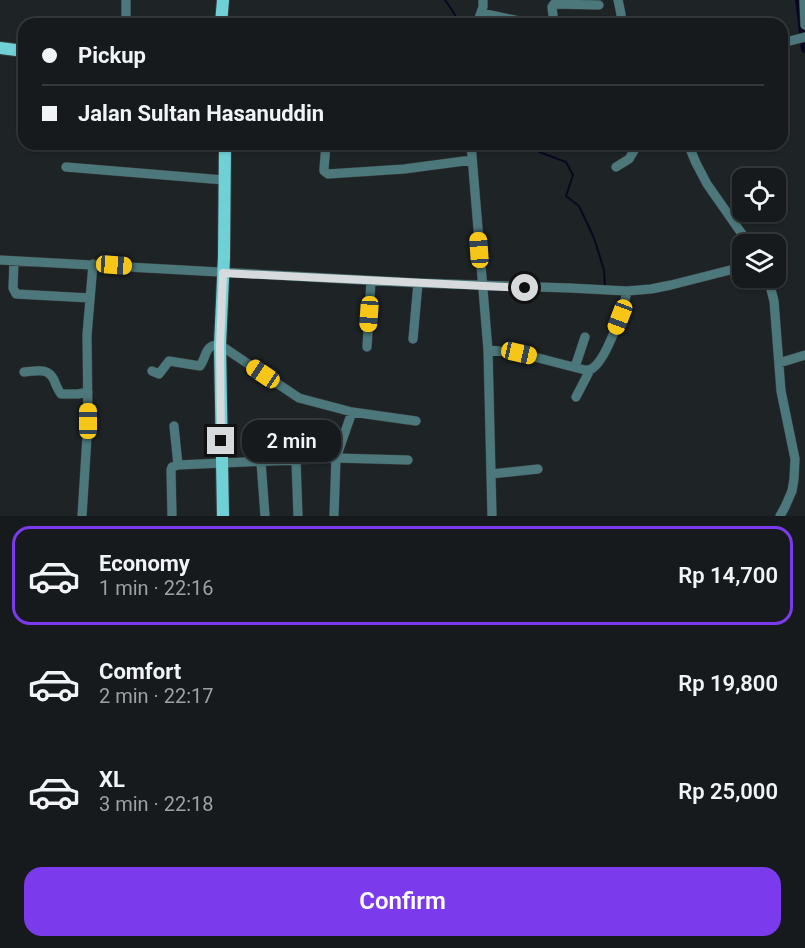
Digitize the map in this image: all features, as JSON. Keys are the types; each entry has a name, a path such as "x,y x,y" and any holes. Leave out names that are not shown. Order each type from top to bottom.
{"main road":[{"path":"222,18 223,0"},
{"path":"0,48 18,50"},
{"path":"223,516 220,345 225,150"}],"street":[{"path":"126,0 126,18"},
{"path":"479,18 483,0"},
{"path":"618,0 621,18"},
{"path":"804,0 805,25"},
{"path":"553,18 552,6 554,4 599,5"},
{"path":"481,13 505,18"},
{"path":"788,41 805,37"},
{"path":"326,150 324,171 328,174 404,169 472,160"},
{"path":"471,150 488,350 492,516"},
{"path":"616,167 628,159 634,150"},
{"path":"691,150 707,184 742,234"},
{"path":"66,167 224,180"},
{"path":"0,260 418,284 627,291 671,285 732,270"},
{"path":"14,261 13,288 16,294 90,298"},
{"path":"82,516 88,421 87,349 93,264"},
{"path":"367,346 370,281"},
{"path":"413,339 418,284"},
{"path":"771,288 774,301 781,391 795,468 792,491 780,516"},
{"path":"576,397 590,370 596,366 609,344 627,291"},
{"path":"575,367 585,337"},
{"path":"152,371 159,374 169,361 200,366 207,350 220,345 299,398 352,412 416,421"},
{"path":"488,350 519,353 590,370"},
{"path":"779,363 805,355"},
{"path":"24,372 42,370 47,372 52,376 61,394 88,392"},
{"path":"334,516 336,459 352,412"},
{"path":"174,426 178,465"},
{"path":"172,516 171,470 172,467 178,465 336,459 408,460"},
{"path":"296,461 298,516"},
{"path":"261,462 265,516"},
{"path":"490,474 538,469"}],"waterway":[{"path":"445,0 457,18"},
{"path":"799,0 805,49"},
{"path":"538,150 566,162 573,175 566,196 579,206 594,238 604,270 605,288"}],"route":[{"path":"221,441 220,345 223,273 525,288"}]}
